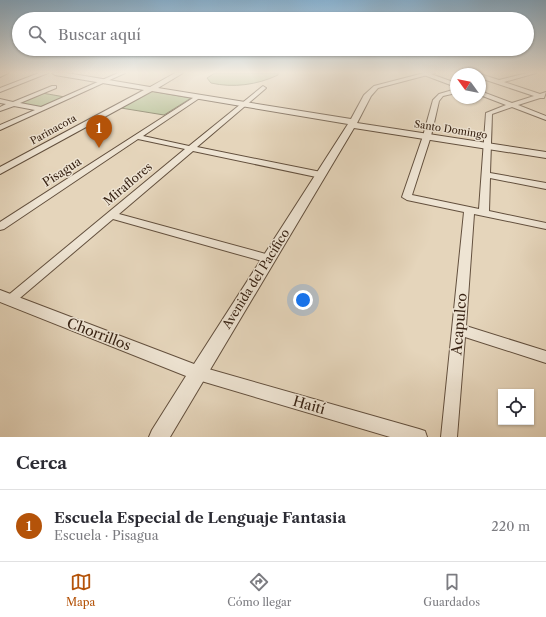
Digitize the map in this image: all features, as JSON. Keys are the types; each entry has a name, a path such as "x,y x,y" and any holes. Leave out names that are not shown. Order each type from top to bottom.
{"street":[{"path":"0,109 39,93"},
{"path":"0,128 77,93"},
{"name":"Parinacota","path":"2,168 142,93"},
{"name":"Santo Domingo","path":"176,93 546,155"},
{"name":"Miraflores","path":"5,298 111,215 257,93"},
{"name":"Avenida del Pacífico","path":"159,437 370,93"},
{"path":"449,93 436,98 427,136 407,197 546,226"},
{"path":"486,95 546,118"},
{"path":"484,213 489,113 544,96"},
{"name":"Pisagua","path":"0,227 198,97"},
{"path":"0,101 42,109"},
{"path":"136,137 321,175"},
{"path":"486,175 546,186"},
{"name":"Acapulco","path":"449,437 469,210"},
{"path":"111,215 269,259"},
{"name":"Chorrillos","path":"5,298 198,374"},
{"path":"458,329 546,357"},
{"name":"Haití","path":"198,374 419,437"}],"green space":[{"path":"41,93 65,97 41,107 18,103"},
{"path":"147,93 165,93 191,98 164,115 121,108"}],"place":[{"name":"Escuela Especial de Lenguaje Fantasia","path":"99,148"}]}
